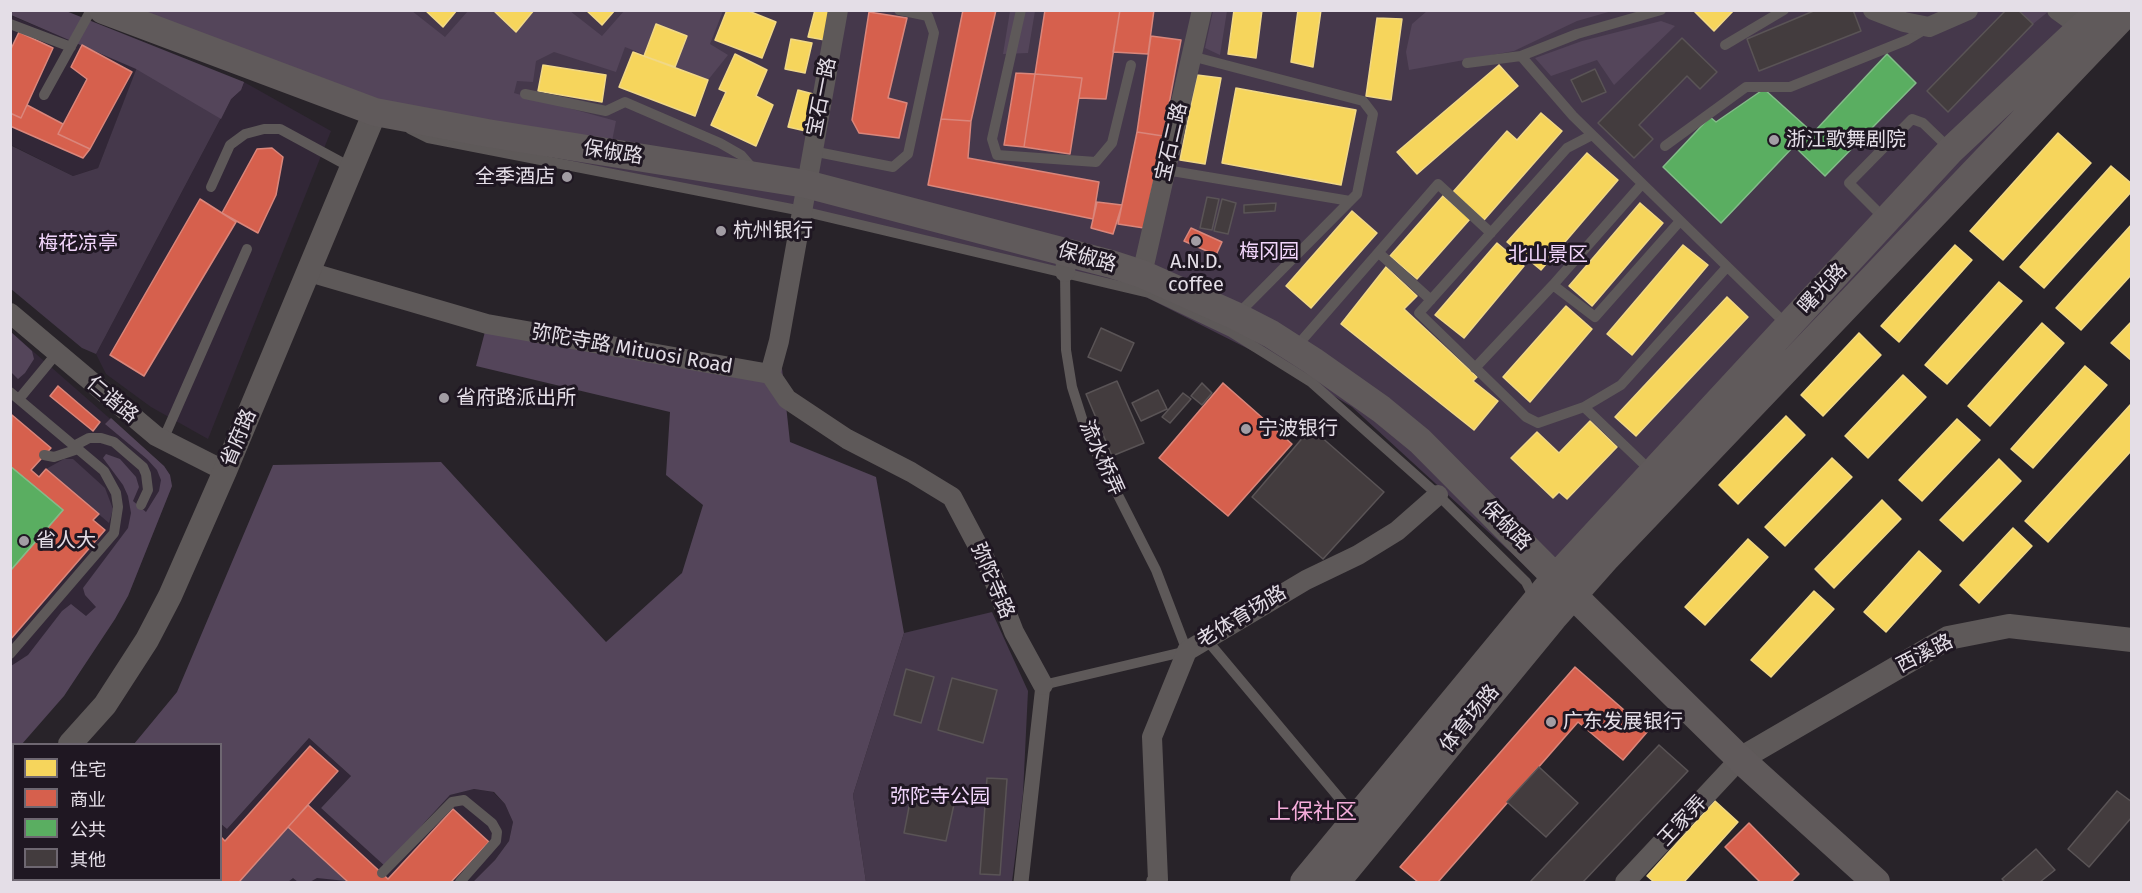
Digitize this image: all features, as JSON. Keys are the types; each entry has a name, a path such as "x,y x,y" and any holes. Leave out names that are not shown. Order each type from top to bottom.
{"main road":[{"name":"曙光路","path":"1607,558 2129,10"},
{"name":"保俶路","path":"103,11 375,112 487,133 760,177 804,198 1066,262 1142,274 1236,315 1303,355 1382,409 1420,441 1740,759 1876,882"},
{"name":"曙光路","path":"1565,586 1653,472 1952,150 2091,19"},
{"name":"体育场路","path":"1304,882 1536,601 1565,586 1607,558"},
{"name":"体育场路","path":"1336,882 1565,586"}],"street":[{"name":"宝石一路","path":"804,198 838,10"},
{"name":"宝石二路","path":"1142,274 1202,10"},
{"path":"1873,10 1904,22 1929,27 1968,10"},
{"path":"2057,10 2091,19"},
{"name":"省府路","path":"71,743 105,705 147,640 170,596 225,471 375,112"},
{"path":"770,374 779,341 804,198"},
{"name":"弥陀寺路 Mituosi Road","path":"309,272 487,324 770,374"},
{"name":"仁谐路","path":"10,313 118,406 163,440 225,471"},
{"name":"弥陀寺路","path":"770,374 787,399 847,440 912,472 952,498 988,565 1014,632 1043,684"},
{"name":"老体育场路","path":"1156,882 1158,880 1152,738 1187,651 1306,580 1358,555 1397,531 1438,495"},
{"name":"西溪路","path":"1740,759 1948,638 2009,626 2132,640"},
{"path":"1021,882 1043,684"},
{"name":"王家弄","path":"1625,882 1740,759"}],"lane":[{"path":"44,95 91,10"},
{"path":"812,151 893,167 908,154 934,33 928,16 899,10"},
{"path":"1021,10 992,140 997,155 1096,162 1112,143 1131,65"},
{"path":"1467,63 1521,56 1577,34 1661,10"},
{"path":"1725,45 1784,10"},
{"path":"10,24 71,47"},
{"path":"1665,146 1746,87 1790,87 1907,40 1929,27"},
{"path":"1191,56 1363,101 1373,114 1357,195 1236,315"},
{"path":"1521,56 1573,116 1788,327"},
{"path":"525,94 606,111 624,102 720,143 741,155 760,177"},
{"path":"375,112 428,138 804,198"},
{"path":"1887,220 1849,183 1912,119 1923,123 1952,150"},
{"path":"211,187 230,145 245,134 264,129 280,129 352,168"},
{"path":"1592,135 1567,148 1419,313 1475,368 1526,417 1538,423 1584,408 1621,384 1727,267"},
{"path":"1166,170 1350,201"},
{"path":"1334,403 1303,355 1378,252 1438,184 1491,233"},
{"path":"1475,368 1553,285 1642,184"},
{"path":"1553,285 1595,317 1680,221"},
{"path":"163,440 247,249"},
{"path":"1378,252 1431,300"},
{"path":"1066,262 1149,293 1230,332 1311,382 1438,495 1526,582 1536,601"},
{"name":"流水桥弄","path":"1066,262 1066,350 1072,387 1087,434 1156,570 1187,651"},
{"path":"10,654 114,533 118,513 117,493 104,471 15,396 57,353"},
{"path":"1584,408 1653,472"},
{"path":"44,455 54,457 89,438 101,438 114,442 142,467 146,474 148,490 141,505"},
{"path":"1206,639 1356,819"},
{"path":"1043,684 1187,651"},
{"path":"382,873 452,802 464,800 492,823 497,832 496,841 460,882"}],"shaded area":[{"path":"11,11 66,11 244,82 241,90 231,99 221,119 136,69 11,15"},
{"path":"140,11 412,11 445,37 468,11 570,11 602,36 624,11 723,11 710,44 728,55 708,80 625,47 616,72 554,52 536,61 533,82 517,81 514,93 616,121 611,146 370,100"},
{"path":"1010,11 1035,11 1028,53 1003,54"},
{"path":"1213,11 1227,11 1220,55 1205,48"},
{"path":"1427,11 1612,11 1577,21 1514,51 1409,70 1406,52 1412,24"},
{"path":"2018,11 2049,11 2033,24"},
{"path":"10,15 137,69 98,168 73,176 11,145"},
{"path":"1661,21 1675,26 1614,85 1597,60 1551,76 1535,58 1582,41"},
{"path":"244,82 331,131 208,439 151,407 106,374 96,354 231,99 241,90"},
{"path":"487,324 770,374 779,341 790,442 876,477 904,633 853,795 866,882 473,882 495,860 509,841 513,822 505,804 494,792 474,789 450,795 387,868 321,808 351,776 309,738 227,829 222,825 222,743 135,743 177,692 273,465 441,462 606,642 682,573 703,505 666,475 670,412 476,366"},
{"path":"11,332 164,466 170,475 172,486 128,596 11,730"},
{"path":"11,332 32,351 34,359 18,379 11,372"},
{"path":"111,418 164,466 170,475 172,486 128,596 115,619 64,696 23,743 12,743 11,756 11,666 28,655 62,611 71,604 86,616 96,607 85,595 83,588 128,528 131,513 128,496 123,485 103,458 106,454 120,459 136,477 139,487 133,501 146,512 159,491 161,480 157,470 105,424"},
{"path":"309,738 351,776 321,808 387,868 450,795 474,789 493,792 505,804 513,822 509,841 495,860 473,882 111,882 222,881 222,825 227,829"},
{"path":"288,827 346,881 317,878 310,882 298,882 293,878 288,882 239,882"},
{"path":"88,881 90,882 15,882"},
{"path":"88,881 197,882 90,882"}],"green space":[{"name":"北山景区","path":"2131,10 1555,593 1352,407 1298,374 1124,286 401,123 107,23 81,11"},
{"name":"梅花凉亭","path":"141,57 244,82 241,90 231,99 96,354 82,348 11,289 10,145 73,176 98,168"},
{"path":"64,459 73,459 105,488 113,509 109,523 46,469"},
{"name":"弥陀寺公园","path":"992,612 1028,691 1023,794 1012,882 866,882 853,795 904,633"}],"building: 住宅":[{"path":"425,10 457,10 443,27"},
{"path":"493,10 534,10 516,32"},
{"path":"586,10 615,10 602,25"},
{"path":"727,10 746,10 776,22 762,58 715,40"},
{"path":"815,10 831,10 825,40 808,37"},
{"path":"1234,10 1262,10 1256,58 1228,54"},
{"path":"1298,10 1321,10 1313,67 1291,62"},
{"path":"1693,10 1734,10 1714,31"},
{"path":"1377,18 1402,19 1391,100 1366,96"},
{"path":"656,24 687,36 675,67 644,56"},
{"path":"791,39 812,43 805,73 785,69"},
{"path":"633,52 708,80 695,116 619,87"},
{"path":"735,54 767,70 756,96 773,105 756,146 711,125 726,92 719,89"},
{"path":"543,65 606,75 602,102 538,91"},
{"path":"1499,65 1518,86 1417,174 1397,152"},
{"path":"1197,75 1221,78 1205,164 1180,160"},
{"path":"1236,88 1356,110 1341,185 1222,163"},
{"path":"798,90 817,95 810,132 788,127"},
{"path":"1541,113 1562,131 1484,220 1453,192 1507,131 1517,140"},
{"path":"2058,133 2091,163 2003,260 1970,231"},
{"path":"1587,153 1618,180 1541,270 1507,242"},
{"path":"2111,166 2132,184 2132,191 2044,288 2020,267"},
{"path":"1443,196 1470,219 1417,279 1390,256"},
{"path":"1640,203 1663,223 1592,306 1569,286"},
{"path":"1352,211 1377,233 1311,308 1286,286"},
{"path":"2132,224 2132,274 2081,330 2056,308"},
{"path":"1497,243 1524,266 1464,338 1435,315"},
{"path":"1683,245 1708,265 1632,355 1607,334"},
{"path":"1955,245 1972,260 1899,342 1881,326"},
{"path":"1386,267 1417,296 1404,309 1477,377 1473,381 1498,401 1474,430 1341,324"},
{"path":"1999,282 2022,301 1947,384 1925,365"},
{"path":"1727,297 1748,317 1636,436 1615,417"},
{"path":"1566,306 1592,329 1530,402 1503,377"},
{"path":"2132,321 2132,361 2111,343"},
{"path":"2042,323 2064,343 1990,426 1968,406"},
{"path":"1859,333 1881,355 1823,416 1801,395"},
{"path":"2085,366 2107,385 2033,468 2011,449"},
{"path":"1903,375 1926,397 1868,458 1845,436"},
{"path":"2131,404 2132,450 2048,542 2025,521"},
{"path":"1786,416 1805,435 1738,504 1719,485"},
{"path":"1957,419 1980,440 1922,501 1899,480"},
{"path":"1590,421 1617,447 1567,499 1559,492 1553,498 1511,458 1537,432 1559,453"},
{"path":"1832,458 1852,477 1785,546 1765,527"},
{"path":"1999,459 2021,481 1963,541 1940,520"},
{"path":"1882,500 1901,519 1834,588 1815,569"},
{"path":"2013,528 2032,546 1979,603 1960,585"},
{"path":"1748,539 1768,557 1705,625 1685,607"},
{"path":"1919,551 1941,571 1886,632 1864,612"},
{"path":"1814,591 1834,609 1771,677 1751,660"},
{"path":"1715,801 1738,822 1684,882 1654,882 1647,876"}],"building: 商业":[{"path":"963,10 996,10 971,121 941,119"},
{"path":"1045,10 1120,10 1106,99 1079,98 1082,78 1035,74"},
{"path":"1120,10 1154,10 1148,54 1113,52"},
{"path":"869,12 907,18 888,98 907,103 899,138 859,133 852,120"},
{"path":"19,32 53,48 21,118 10,113 10,51"},
{"path":"1151,36 1181,40 1163,136 1137,132"},
{"path":"82,45 132,72 90,149 58,134 87,79 71,67"},
{"path":"1016,73 1035,74 1024,147 1004,145"},
{"path":"1035,74 1082,78 1070,154 1024,147"},
{"path":"27,105 63,124 58,134 90,149 83,158 10,126 10,113 21,118"},
{"path":"941,119 971,121 968,158 1099,182 1093,219 928,185"},
{"path":"1137,132 1163,136 1144,228 1118,224"},
{"path":"272,148 283,157 276,195 258,233 222,213 257,149"},
{"path":"200,199 236,222 144,376 110,355"},
{"path":"1097,202 1122,205 1113,234 1091,228"},
{"path":"1191,228 1222,242 1216,255 1184,241"},
{"path":"1223,383 1292,444 1228,516 1159,458"},
{"path":"58,386 100,422 93,431 50,396"},
{"path":"12,415 51,448 31,470 39,477 46,469 99,514 93,520 105,530 10,640 10,571 63,510 10,466"},
{"path":"1575,667 1648,731 1623,760 1578,722 1438,882 1418,882 1400,867"},
{"path":"310,746 338,771 239,882 210,882 208,881 222,881 222,838 225,841"},
{"path":"308,805 388,879 453,809 489,842 451,882 348,882 288,827"},
{"path":"1749,823 1799,874 1791,882 1760,882 1725,847"}],"building: 公共":[{"name":"浙江歌舞剧院","path":"1887,54 1916,83 1825,176 1794,146 1721,223 1663,167 1710,117 1716,122 1764,89 1813,133"},
{"name":"省人大","path":"10,466 63,510 10,571"}],"building: 其他":[{"path":"1816,10 1853,10 1861,31 1759,71 1747,39"},
{"path":"2006,10 2018,10 2033,24 1948,112 1927,91"},
{"path":"1682,38 1717,72 1700,89 1687,76 1639,125 1653,139 1634,158 1598,123"},
{"path":"1595,69 1606,92 1582,102 1571,80"},
{"path":"1207,197 1219,199 1212,230 1200,228"},
{"path":"1222,199 1236,203 1228,234 1214,231"},
{"path":"1276,203 1275,211 1244,213 1244,205"},
{"path":"1101,328 1134,343 1121,371 1088,357"},
{"path":"1117,381 1144,443 1112,456 1086,394"},
{"path":"1202,383 1212,393 1202,405 1191,396"},
{"path":"1158,390 1167,409 1141,421 1132,403"},
{"path":"1183,393 1191,399 1170,423 1162,417"},
{"path":"1311,428 1384,492 1323,559 1252,497"},
{"path":"906,669 934,677 921,723 894,715"},
{"path":"952,678 997,690 983,743 938,730"},
{"path":"1659,745 1688,771 1583,882 1530,882"},
{"path":"1539,767 1578,803 1546,837 1507,802"},
{"path":"987,778 1007,779 1000,875 980,874"},
{"path":"913,786 956,795 946,841 904,833"},
{"path":"2117,791 2132,802 2132,817 2089,867 2068,849"},
{"path":"2036,849 2055,870 2040,882 2005,882 2002,879"}],"place":[{"name":"浙江歌舞剧院","path":"1774,140"},
{"name":"全季酒店","path":"567,177"},
{"name":"杭州银行","path":"721,231"},
{"name":"A.N.D. coffee","path":"1196,241"},
{"name":"省府路派出所","path":"444,398"},
{"name":"宁波银行","path":"1246,429"},
{"name":"省人大","path":"24,541"},
{"name":"广东发展银行","path":"1551,722"}],"district":[{"name":"上保社区","path":"1313,813"}],"park label":[{"name":"梅冈园","path":"1269,252"}]}
